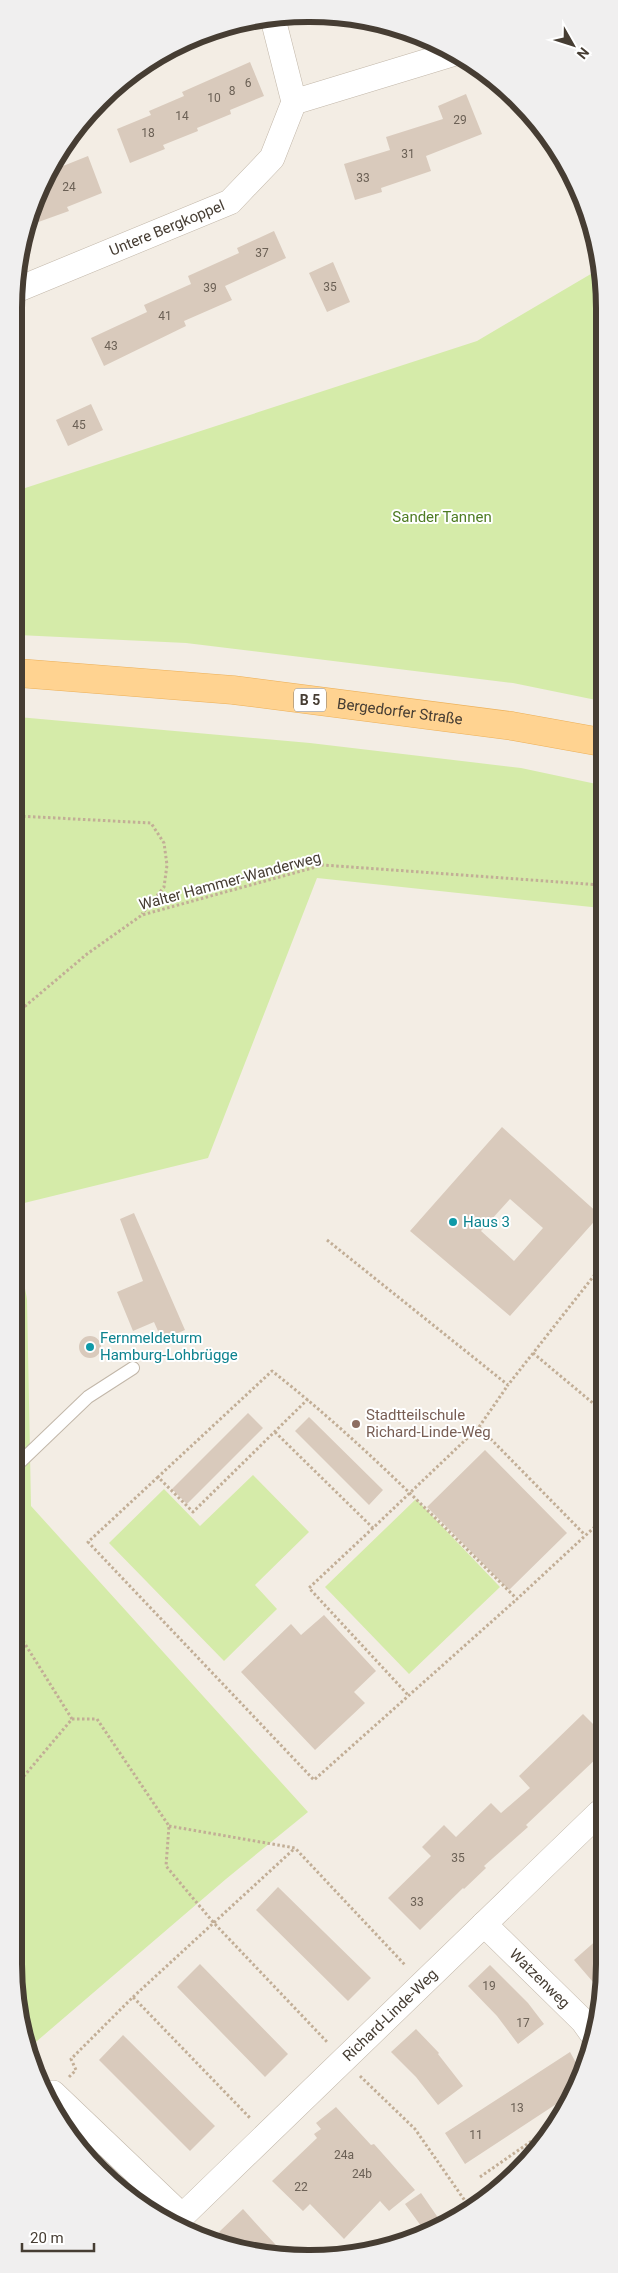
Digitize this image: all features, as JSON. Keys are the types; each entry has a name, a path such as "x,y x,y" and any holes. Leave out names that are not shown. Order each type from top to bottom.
{"main road":[{"name":"Bergedorfer Straße","path":"22,673 233,690 512,726 596,741"}],"street":[{"path":"273,25 294,102 444,56"},
{"name":"Untere Bergkoppel","path":"23,287 230,202 272,158 294,102"},
{"name":"Richard-Linde-Weg","path":"178,2219 596,1816"},
{"name":"Watzenweg","path":"484,1924 588,2028"},
{"name":"Richard-Linde-Weg","path":"56,2098 173,2216"}],"lane":[{"path":"22,1460 88,1397 133,1368"}],"path":[{"path":"22,816 150,824 164,843 167,865 164,887 149,903 142,915"},
{"name":"Walter Hammer-Wanderweg","path":"22,1009 86,954 142,915 323,865 596,885"},
{"path":"327,1240 508,1385"},
{"path":"409,1696 309,1588 479,1428 508,1385 596,1273"},
{"path":"533,1353 596,1406"},
{"path":"518,1599 410,1493 308,1400 272,1371 88,1542 314,1780 518,1599 596,1525"},
{"path":"158,1477 193,1512 308,1400"},
{"path":"479,1428 585,1535"},
{"path":"275,1432 373,1528"},
{"path":"22,1639 72,1719"},
{"path":"22,1778 72,1719 98,1719 169,1826 166,1866 213,1922 344,2060 415,2129 466,2203"},
{"path":"169,1826 295,1848 422,1984"},
{"path":"50,2086 76,2070 71,2059 133,1997 295,1848"},
{"path":"133,1997 266,2135"},
{"path":"480,2177 536,2138"}],"green space":[{"name":"Sander Tannen","path":"593,273 596,309 596,700 513,683 186,643 22,635 22,489 477,341"},
{"path":"22,717 310,743 521,768 596,784 596,907 317,878 208,1158 22,1204"},
{"path":"22,1273 27,1299 31,1506 308,1812 226,1879 34,2044 25,2001 22,1964"},
{"path":"253,1475 309,1532 255,1585 277,1609 224,1661 109,1543 164,1489 200,1526"},
{"path":"416,1499 500,1587 409,1674 325,1587"}],"building":[{"path":"250,62 264,96 230,110 231,114 197,128 198,131 163,145 165,149 130,163 117,129 151,115 149,111 184,96 182,92"},
{"path":"466,94 482,134 426,156 431,171 381,188 382,192 355,200 344,164 390,150 386,137 443,119 438,106"},
{"path":"88,156 102,193 67,207 69,211 36,223 44,199 60,167"},
{"path":"274,231 286,258 225,286 232,300 184,321 186,326 104,366 91,338 147,312 144,305 191,284 188,276 239,253 237,248"},
{"path":"333,262 350,302 327,312 309,273"},
{"path":"91,404 103,430 68,446 56,420"},
{"name":"Haus 3","path":"502,1127 596,1211 596,1219 510,1316 410,1231","holes":["510,1199 543,1228 514,1261 481,1231"]},
{"path":"134,1213 185,1330 162,1340 154,1322 133,1331 117,1292 143,1281 120,1219"},
{"name":"Fernmeldeturm Hamburg-Lohbrügge","path":"90,1336 98,1339 101,1347 98,1355 90,1358 82,1355 79,1347 82,1339"},
{"path":"248,1413 263,1428 187,1504 172,1489"},
{"path":"309,1417 383,1490 369,1505 295,1431"},
{"path":"485,1450 567,1533 509,1590 427,1507"},
{"path":"324,1615 376,1671 354,1692 365,1703 315,1750 241,1672 291,1624 301,1635"},
{"path":"583,1714 596,1727 596,1759 526,1825 528,1827 484,1866 486,1868 420,1930 388,1898 431,1856 422,1847 444,1825 456,1837 491,1803 501,1813 530,1788 519,1776"},
{"path":"278,1887 371,1978 348,2001 256,1910"},
{"path":"596,1941 595,1984 574,1960"},
{"path":"200,1964 288,2054 265,2077 177,1987"},
{"path":"490,1965 528,2003 544,2024 518,2044 497,2016 468,1986"},
{"path":"416,2029 439,2053 463,2086 438,2105 416,2077 391,2052"},
{"path":"123,2035 215,2126 190,2151 99,2060"},
{"path":"570,2052 577,2065 560,2102 465,2164 445,2133"},
{"path":"336,2107 371,2145 374,2144 415,2190 389,2211 380,2201 344,2239 310,2204 303,2211 272,2181 317,2138 314,2134 321,2129 316,2123"},
{"path":"421,2193 439,2219 422,2228 405,2204"},
{"path":"243,2209 280,2249 235,2241 224,2238 219,2232"}],"place":[{"name":"Haus 3","path":"453,1222"},
{"name":"Fernmeldeturm Hamburg-Lohbrügge","path":"90,1347"},
{"name":"Stadtteilschule Richard-Linde-Weg","path":"356,1424"}]}
